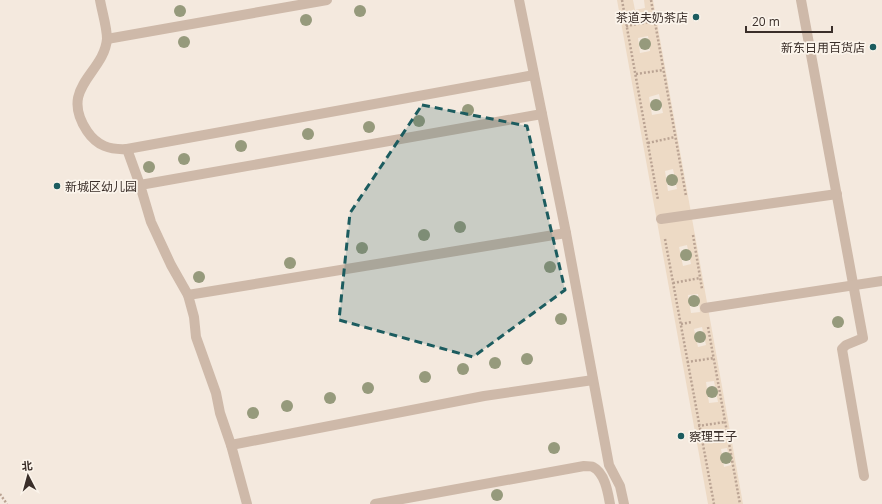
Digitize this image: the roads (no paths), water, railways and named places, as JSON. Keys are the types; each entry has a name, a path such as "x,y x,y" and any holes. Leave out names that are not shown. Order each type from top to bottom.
{"street":[{"path":"100,0 107,39 100,59 85,79 79,94 80,120 90,136 101,146 115,150 534,76"},
{"path":"107,39 326,0"},
{"path":"519,0 566,233 609,465 620,486 624,504"},
{"path":"801,0 863,338 846,344 842,349 864,476"},
{"path":"140,185 542,114"},
{"path":"127,149 151,222 160,244 188,295 194,317 196,338 216,393 220,413 231,445 247,504"},
{"path":"661,219 837,194"},
{"path":"188,295 566,233"},
{"path":"705,308 882,281"},
{"path":"231,445 484,396 593,380"},
{"path":"375,504 584,466 593,467 600,475 607,488 610,504"}],"place":[{"name":"茶道夫奶茶店","path":"696,17"},
{"name":"新东日用百货店","path":"873,47"},
{"name":"新城区幼儿园","path":"57,186"},
{"name":"察理王子","path":"681,436"}]}
